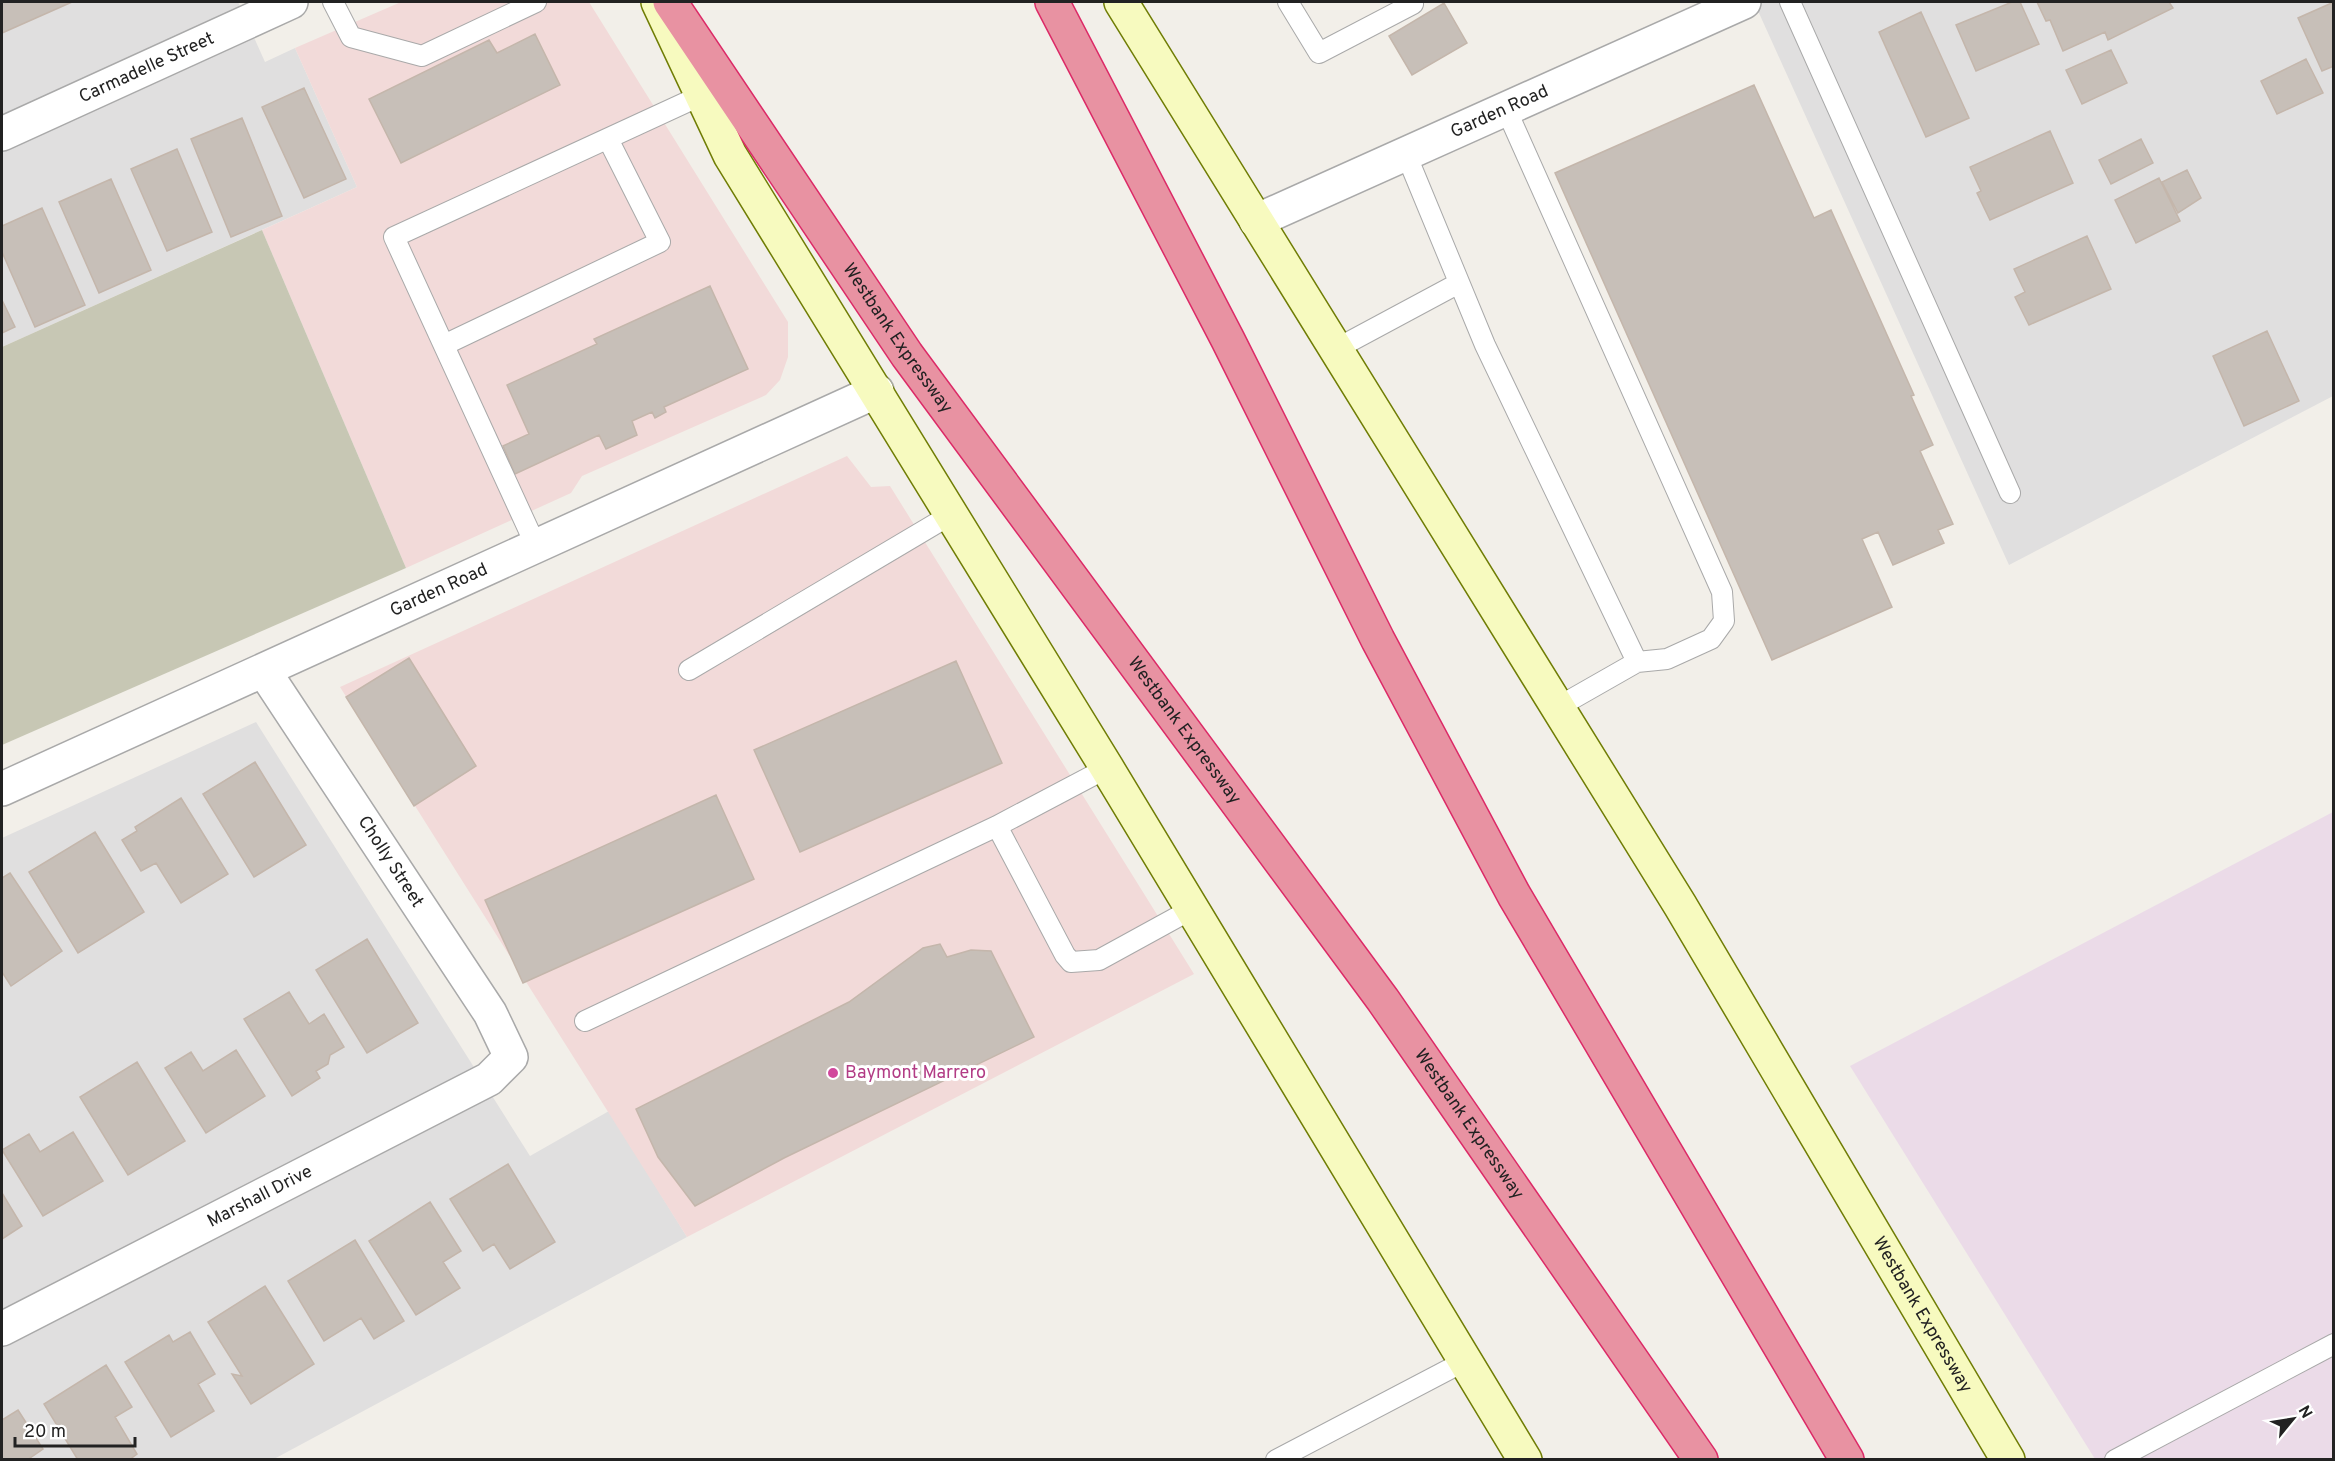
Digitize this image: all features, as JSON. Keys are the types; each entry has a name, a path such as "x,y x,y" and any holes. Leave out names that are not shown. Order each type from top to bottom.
{"highway":[{"name":"Westbank Expressway","path":"670,2 907,356 1383,999 1701,1460"},
{"path":"1052,2 1228,340 1378,640 1514,895 1847,1460"}],"main road":[{"path":"658,2 730,155 1107,768 1525,1460"},
{"name":"Westbank Expressway","path":"1121,2 1680,904 2008,1460"}],"street":[{"name":"Carmadelle Street","path":"2,134 291,2"},
{"name":"Garden Road","path":"1256,221 1744,2"},
{"name":"Garden Road","path":"2,789 877,391"},
{"name":"Cholly Street","path":"264,671 490,1013 511,1057"},
{"name":"Marshall Drive","path":"2,1329 489,1079 511,1057"}],"lane":[{"path":"333,2 351,38 422,56 536,2"},
{"path":"1288,2 1319,53 1413,4"},
{"path":"1790,2 2010,493"},
{"path":"536,546 394,237 702,95"},
{"path":"1506,109 1722,592 1724,621 1711,639 1667,659 1637,662 1558,707"},
{"path":"444,345 660,242 608,139"},
{"path":"1406,154 1485,345 1637,662"},
{"path":"1336,349 1460,283"},
{"path":"689,670 952,514"},
{"path":"585,1021 997,826 1107,768"},
{"path":"997,826 1065,955 1071,962 1099,960 1192,909"},
{"path":"2115,1460 2334,1344"},
{"path":"1276,1460 1465,1361"}],"shaded area":[{"path":"2,2 238,2 265,62 295,48 357,187 2,347"},
{"path":"401,2 589,2 788,322 788,357 780,380 766,395 582,476 571,493 406,568 262,230 357,187 295,48"},
{"path":"1754,2 2333,2 2333,396 2009,565"},
{"path":"262,230 406,568 2,745 2,347"},
{"path":"847,456 871,487 890,486 1194,974 687,1237 340,687"},
{"path":"256,722 530,1156 609,1111 687,1237 274,1459 2,1459 2,838"},
{"path":"2333,812 2333,1459 2095,1459 1850,1066"}],"building":[{"path":"2,2 72,2 2,33"},
{"path":"2012,2 2020,2 2039,44 1976,71 1956,25"},
{"path":"2037,2 2169,2 2173,8 2108,40 2105,32 2063,51 2050,20 2046,21"},
{"path":"2334,2 2334,66 2322,71 2298,18"},
{"path":"1444,3 1467,43 1412,75 1389,36"},
{"path":"1921,12 1969,118 1926,137 1879,32"},
{"path":"535,34 560,85 401,163 369,99 489,40 497,53"},
{"path":"2111,50 2127,83 2082,104 2066,70"},
{"path":"2306,59 2323,93 2277,114 2261,81"},
{"path":"1754,85 1814,218 1831,210 1914,395 1911,396 1933,445 1920,451 1953,524 1938,530 1944,543 1893,565 1878,532 1862,539 1892,607 1772,660 1555,173"},
{"path":"304,88 346,179 304,198 262,107"},
{"path":"242,118 282,216 231,237 191,139"},
{"path":"2050,131 2073,183 1990,220 1977,193 1981,191 1970,167"},
{"path":"2141,139 2153,163 2111,184 2099,160"},
{"path":"177,149 212,232 167,251 131,169"},
{"path":"2187,170 2201,198 2178,213 2162,182"},
{"path":"2159,178 2180,221 2136,243 2115,200"},
{"path":"111,179 151,270 99,293 59,202"},
{"path":"42,208 85,305 35,327 2,252 2,226"},
{"path":"2087,236 2111,289 2029,325 2015,297 2025,292 2014,269"},
{"path":"710,286 748,369 664,407 666,412 655,418 652,412 632,421 637,435 606,449 599,435 515,474 503,446 529,434 507,385 597,344 594,339"},
{"path":"2,300 15,327 2,333"},
{"path":"2267,331 2299,401 2244,426 2213,356"},
{"path":"409,658 476,766 414,806 346,697"},
{"path":"956,661 1002,763 800,852 754,750"},
{"path":"255,762 306,845 254,877 203,794"},
{"path":"716,795 754,879 523,983 485,900"},
{"path":"181,798 228,874 181,903 156,863 141,871 122,840 137,831 135,827"},
{"path":"95,832 144,912 78,953 29,872"},
{"path":"10,873 62,951 11,986 2,972 2,878"},
{"path":"367,939 418,1023 367,1053 316,970"},
{"name":"Baymont Marrero","path":"940,944 947,957 971,950 991,951 1034,1037 784,1158 695,1206 658,1157 636,1109 849,1002 923,948"},
{"path":"289,992 309,1024 324,1014 344,1047 330,1055 328,1064 316,1071 320,1078 292,1096 244,1019"},
{"path":"236,1050 265,1096 206,1133 165,1068 191,1052 203,1071"},
{"path":"137,1062 185,1141 128,1175 80,1097"},
{"path":"73,1132 103,1181 43,1216 2,1150 29,1134 40,1152"},
{"path":"508,1164 555,1242 510,1269 494,1244 483,1251 450,1199"},
{"path":"2,1193 22,1226 2,1239"},
{"path":"430,1202 461,1251 443,1262 460,1288 416,1315 369,1241"},
{"path":"355,1240 404,1321 374,1339 361,1318 324,1341 288,1281"},
{"path":"265,1286 314,1364 251,1404 232,1374 242,1376 208,1322"},
{"path":"190,1332 215,1374 198,1384 214,1411 171,1437 125,1362 169,1335 173,1342"},
{"path":"106,1365 132,1407 115,1417 137,1454 129,1460 78,1460 44,1404"},
{"path":"18,1410 43,1449 27,1460 2,1460 2,1420"}],"place":[{"name":"Baymont Marrero","path":"833,1073"}]}
